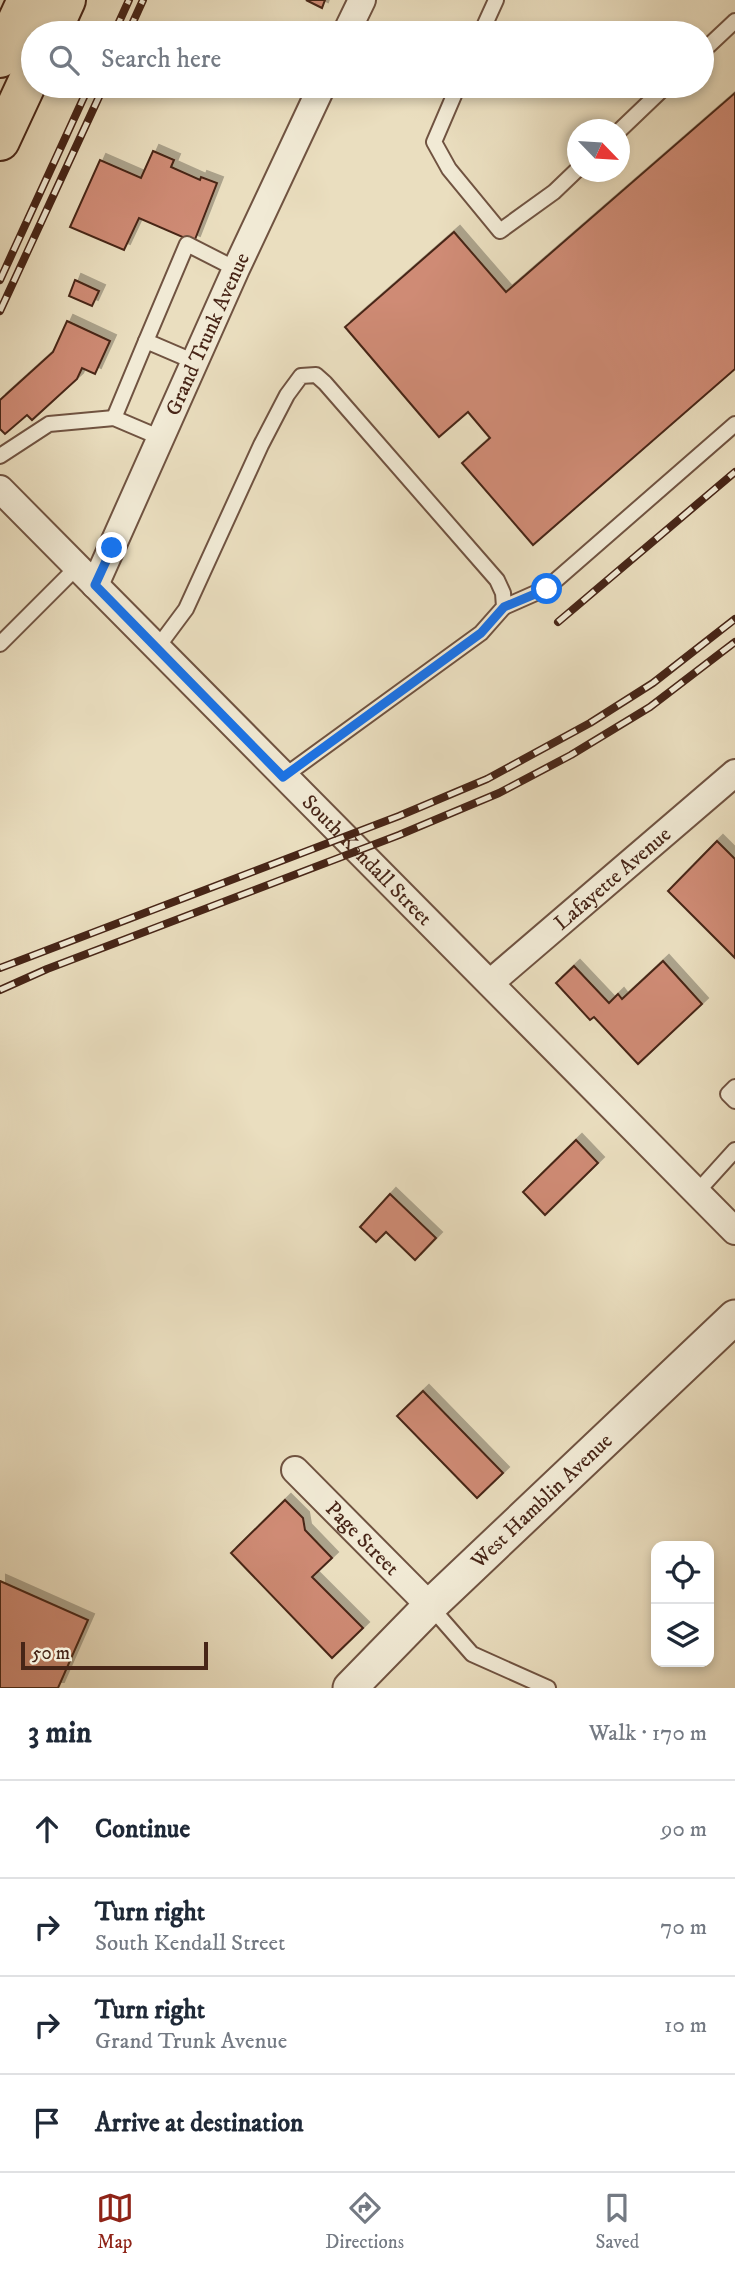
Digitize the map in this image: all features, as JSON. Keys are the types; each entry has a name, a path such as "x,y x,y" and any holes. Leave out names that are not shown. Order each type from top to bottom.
{"main road":[{"path":"0,58 27,0"},
{"path":"56,21 66,0"},
{"path":"0,141 21,96"}],"street":[{"path":"352,21 362,0"},
{"name":"Grand Trunk Avenue","path":"86,576 161,438 236,268 316,98"},
{"name":"South Kendall Street","path":"0,489 735,1231"},
{"name":"Lafayette Avenue","path":"490,983 735,773"},
{"name":"West Hamblin Avenue","path":"350,1688 430,1606 735,1317"},
{"name":"Page Street","path":"295,1470 430,1606"}],"lane":[{"path":"486,21 496,0"},
{"path":"714,41 735,21"},
{"path":"453,98 434,142 449,169 500,231 567,180"},
{"path":"630,120 653,98"},
{"path":"114,418 187,244 236,268"},
{"path":"146,341 195,362"},
{"path":"157,648 186,609 261,445 287,395 296,381 308,374 316,375 325,383 498,580 504,607"},
{"path":"0,456 49,424 114,418 161,438"},
{"path":"283,777 481,633 504,607 547,589 669,479 735,424"},
{"path":"0,644 86,576"},
{"path":"735,1087 728,1094 735,1101"},
{"path":"697,1192 735,1150"},
{"path":"430,1606 472,1654 548,1688"}],"building":[{"path":"306,0 325,0 322,8"},
{"path":"735,93 735,369 533,545 462,463 490,438 468,412 439,437 345,327 454,232 506,292"},
{"path":"153,151 174,160 171,167 200,180 201,177 217,183 194,242 139,218 124,250 70,227 100,160 141,178"},
{"path":"75,280 99,291 92,306 69,296"},
{"path":"67,321 110,341 95,374 82,368 77,379 32,420 27,415 5,434 0,429 0,400 53,352"},
{"path":"717,841 735,859 735,958 668,891"},
{"path":"663,961 702,1004 638,1064 594,1017 590,1020 556,983 574,966 609,1003 618,994 622,999"},
{"path":"576,1140 598,1163 545,1215 523,1192"},
{"path":"390,1194 436,1238 415,1260 386,1232 376,1242 360,1227"},
{"path":"423,1391 503,1473 477,1498 397,1416"},
{"path":"285,1500 303,1518 305,1530 332,1558 312,1577 363,1628 332,1658 231,1553"},
{"path":"0,1581 88,1620 58,1688 0,1688"}],"railway":[{"path":"119,21 129,0"},
{"path":"133,21 143,0"},
{"path":"0,280 83,98"},
{"path":"0,311 98,98"},
{"path":"558,622 735,472"},
{"path":"0,968 399,816 487,779 590,723 653,683 735,619"},
{"path":"0,990 47,969 399,835 499,793 571,755 650,707 735,642"}],"route":[{"path":"112,548 95,585 283,777 481,633 504,607 547,589"}]}
